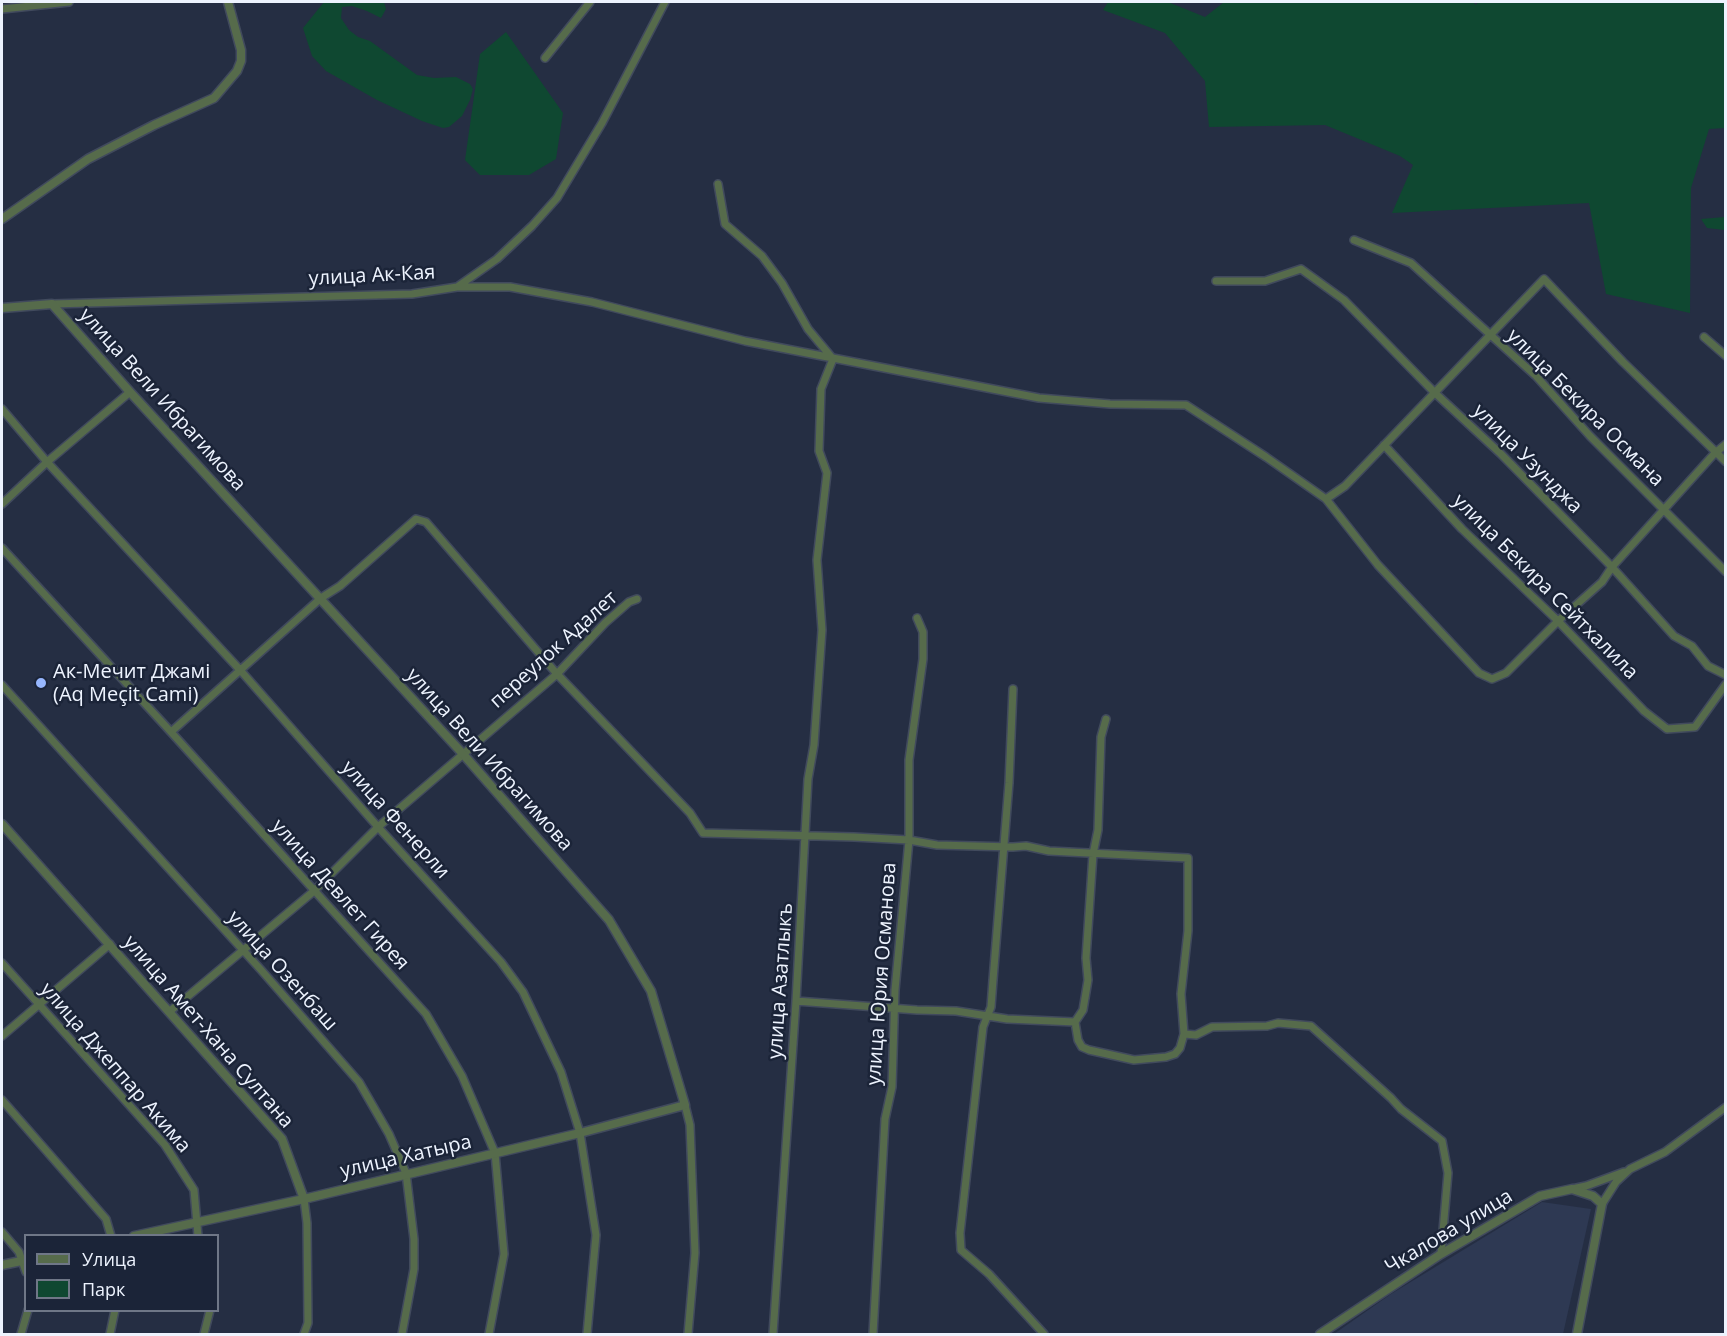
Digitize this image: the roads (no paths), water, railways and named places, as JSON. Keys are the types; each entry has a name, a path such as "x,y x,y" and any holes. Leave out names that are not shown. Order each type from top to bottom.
{"street":[{"path":"2,9 69,2"},
{"path":"2,219 88,159 153,124 214,98 237,71 241,61 242,50 228,2"},
{"path":"545,58 590,2"},
{"name":"улица Ак-Кая","path":"2,308 52,303 412,294 457,287 497,259 532,226 557,198 602,123 665,2"},
{"path":"718,184 724,224 762,256 782,283 808,329 833,359"},
{"name":"улица Бекира Османа","path":"1354,240 1411,262 1536,376 1590,435 1725,572"},
{"name":"улица Узунджа","path":"1216,281 1265,280 1301,269 1344,300 1612,567 1674,636 1692,646 1708,666 1725,675"},
{"path":"1326,499 1345,486 1544,279 1623,362 1725,462"},
{"path":"457,287 510,287 592,302 745,341 1039,398 1110,404 1186,405 1326,499 1378,565 1479,673 1492,679 1506,674 1558,621 1602,582 1612,567 1714,453 1725,444"},
{"name":"улица Вели Ибрагимова","path":"52,303 130,392 463,754 609,920 651,991 690,1125 695,1253 688,1335"},
{"path":"1704,337 1725,356"},
{"name":"улица Азатлыкъ","path":"773,1335 796,1001 808,779 814,745 822,630 817,560 827,473 819,451 820,400 821,388 833,359"},
{"path":"2,504 47,462 130,392"},
{"name":"улица Фенерли","path":"2,409 47,462 241,671 501,962 524,992 561,1072 580,1133 596,1235 587,1335"},
{"name":"улица Бекира Сейтхалила","path":"1384,445 1462,529 1558,621 1644,711 1667,729 1695,727 1725,684"},
{"path":"171,732 321,598 340,586 416,519 426,522 557,674 690,813 704,832 909,840 937,845 1036,846 1049,851 1093,854 1188,858 1188,931 1181,994 1184,1034 1180,1048 1175,1054 1166,1058 1134,1060 1089,1050 1082,1047 1078,1040 1076,1022 1083,1010 1088,980 1086,958 1093,854 1098,830 1101,737 1106,719"},
{"name":"улица Девлет Гирея","path":"2,548 426,1014 462,1076 495,1153 504,1254 489,1335"},
{"name":"переулок Адалет","path":"169,1012 314,891 378,827 557,674 605,623 637,599"},
{"name":"улица Юрия Османова","path":"873,1335 885,1119 892,1088 895,990 909,840 909,760 923,659 923,632 917,618"},
{"name":"улица Озенбаш","path":"2,686 359,1082 389,1134 406,1173 414,1239 414,1269 402,1335"},
{"path":"1013,689 1009,783 991,1007 983,1027 960,1233 961,1250 989,1274 1044,1335"},
{"name":"улица Амет-Хана Султана","path":"2,824 282,1140 304,1199 307,1223 308,1323 304,1335"},
{"path":"2,1036 110,944"},
{"name":"улица Джеппар Акима","path":"2,963 165,1145 194,1190 198,1234"},
{"path":"796,1001 956,1011 1007,1019 1076,1022"},
{"path":"1184,1034 1196,1035 1212,1027 1267,1026 1278,1023 1311,1026 1401,1109 1443,1141 1448,1173 1441,1254"},
{"path":"2,1100 106,1219 110,1234"},
{"name":"улица Хатыра","path":"142,1234 304,1199 580,1133 685,1104"},
{"path":"1572,1189 1630,1169 1665,1152 1725,1107"},
{"path":"1577,1335 1602,1204 1616,1182 1630,1169"},
{"path":"1572,1189 1583,1191 1602,1204"},
{"name":"Чкалова улица","path":"1320,1335 1441,1254 1540,1196 1572,1189"},
{"path":"2,1232 24,1260 2,1265"},
{"path":"21,1335 28,1312"},
{"path":"110,1335 115,1312"},
{"path":"204,1335 210,1312"}],"place":[{"name":"Ак-Мечит Джамі (Aq Meçit Cami)","path":"41,683"}]}
